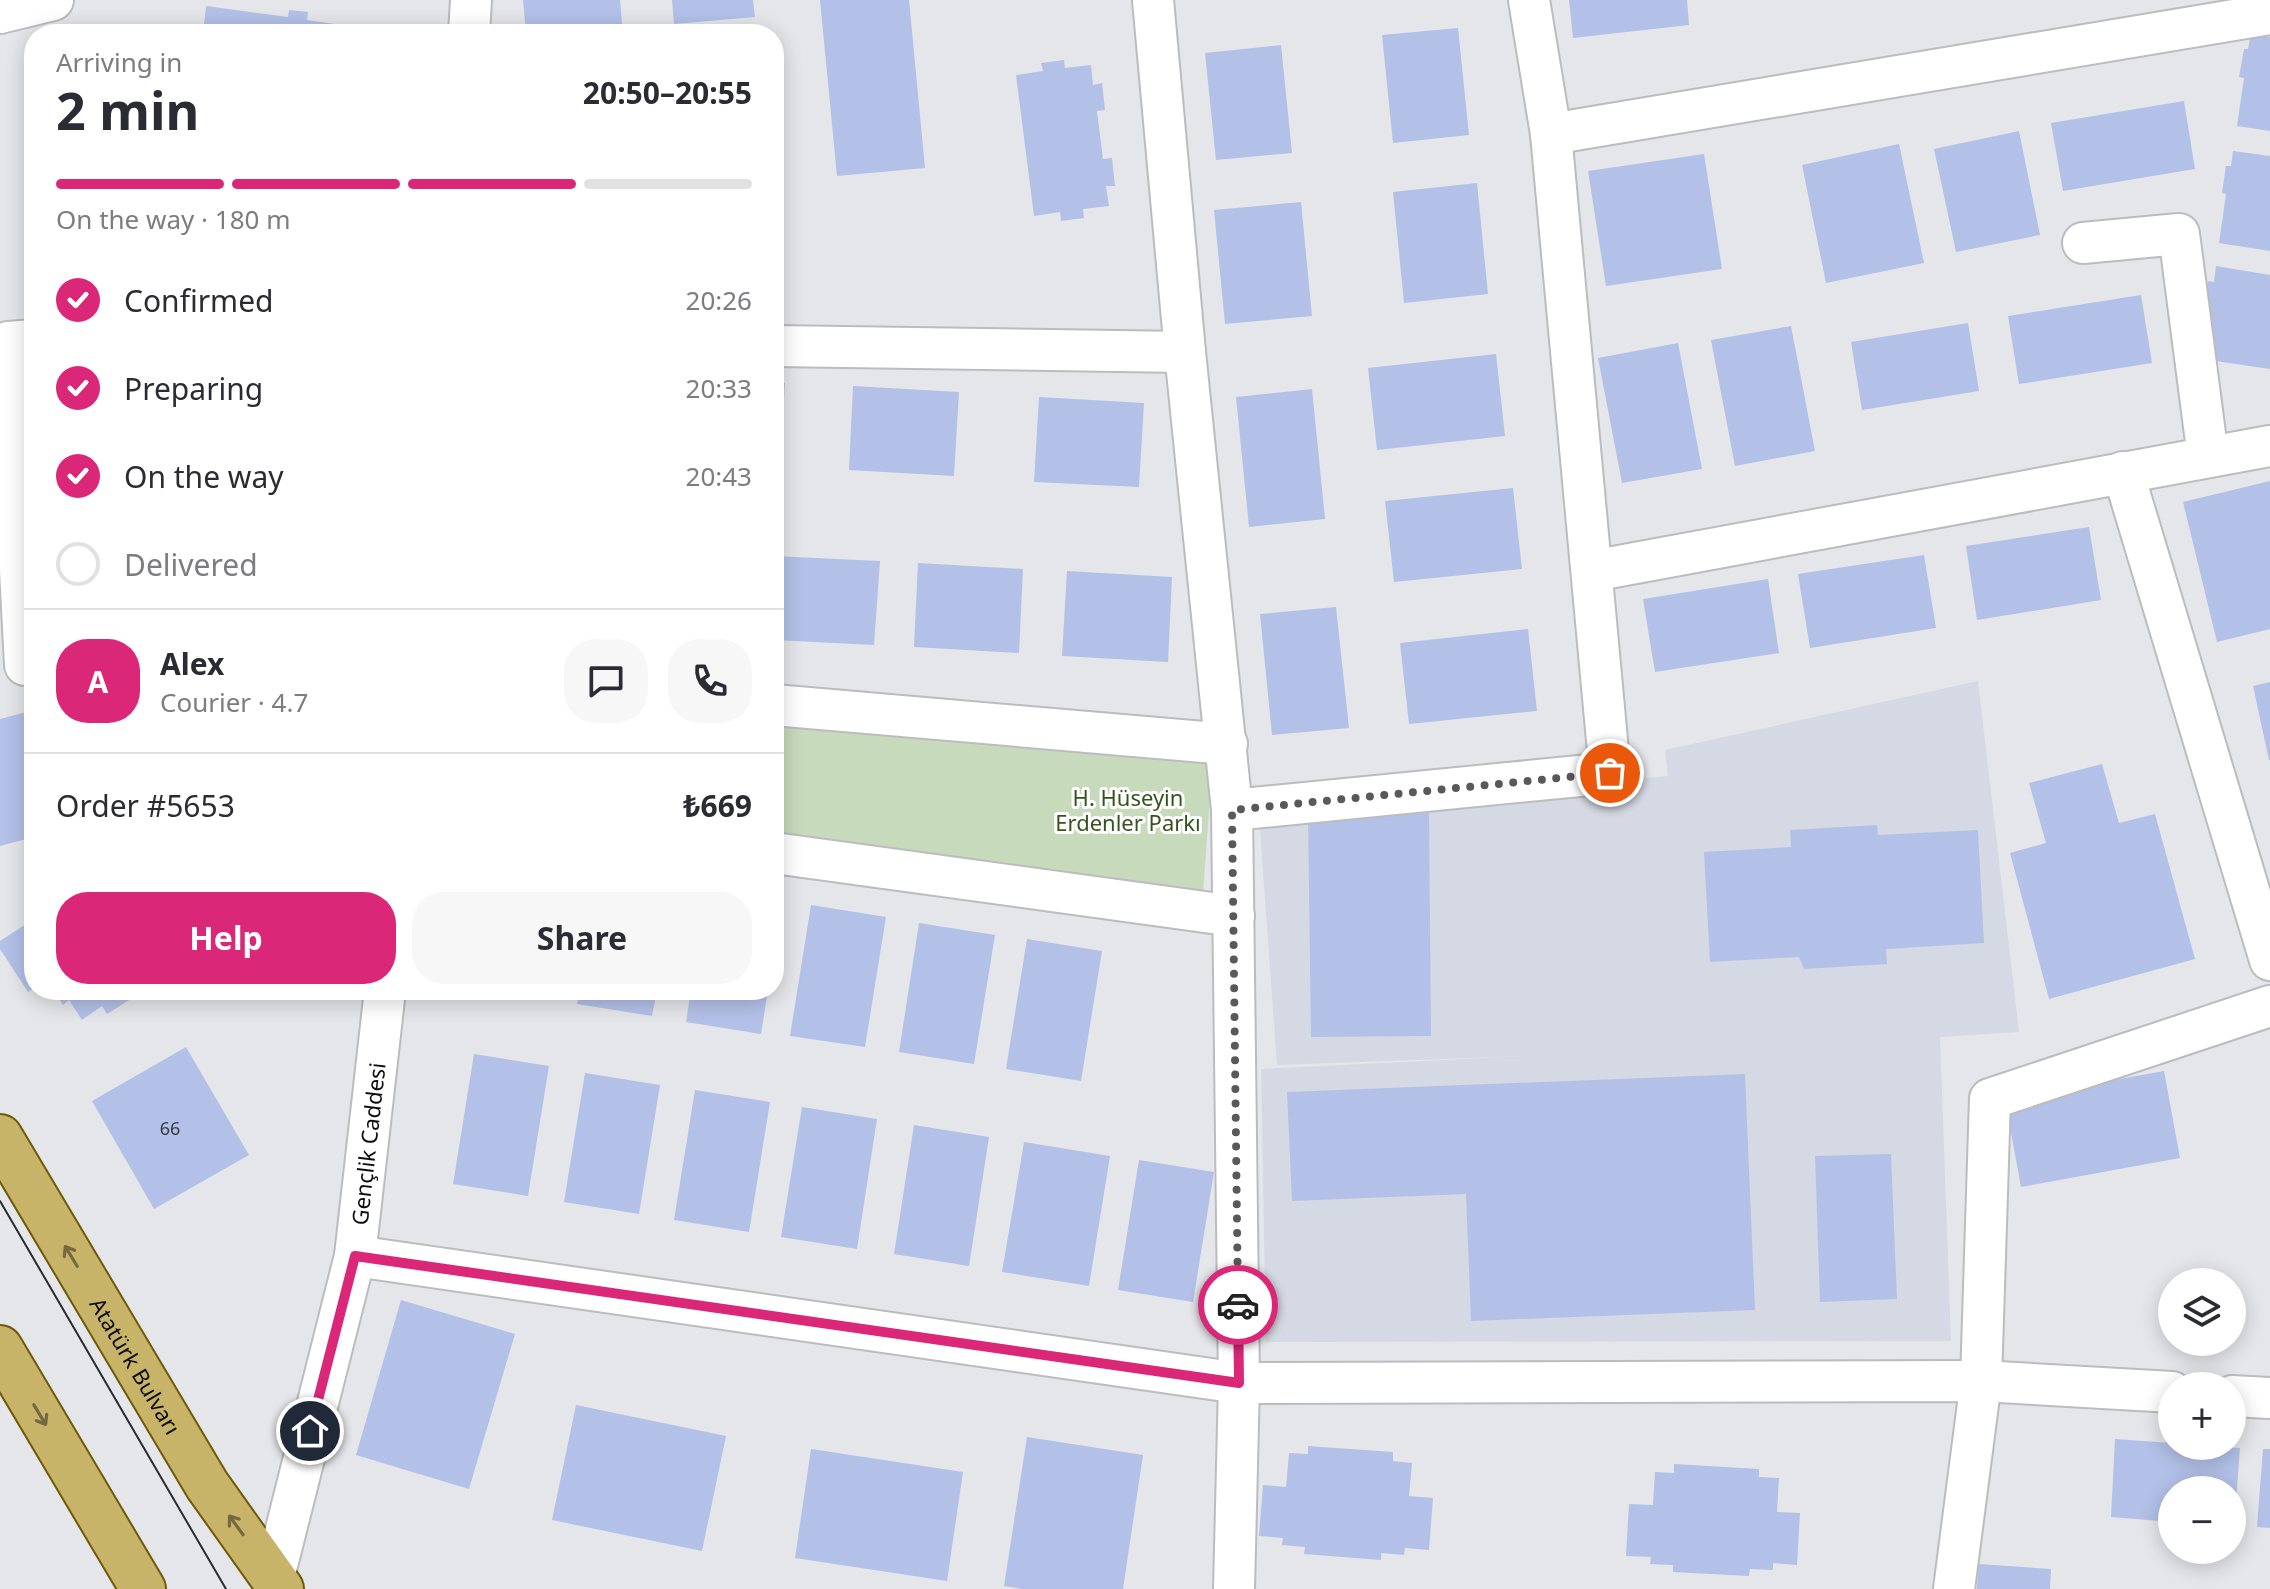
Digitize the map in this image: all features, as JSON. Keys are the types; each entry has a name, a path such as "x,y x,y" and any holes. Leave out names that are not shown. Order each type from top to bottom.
{"main road":[{"name":"Atatürk Bulvarı","path":"0,1137 207,1485 277,1583"},
{"path":"0,1348 143,1589"}],"street":[{"path":"0,13 53,0"},
{"path":"470,24 471,0"},
{"path":"1153,0 1232,810 1239,1383 1234,1589"},
{"path":"1232,810 1610,773 1551,134 1529,0"},
{"path":"1551,134 2270,14"},
{"path":"2083,243 2179,234 2208,457"},
{"path":"24,341 8,342 24,646"},
{"path":"784,346 1185,352"},
{"path":"1592,571 2270,446"},
{"path":"2123,472 2270,960"},
{"path":"784,706 1227,744"},
{"path":"784,854 1234,916"},
{"name":"Gençlik Caddesi","path":"277,1583 355,1256 384,1000"},
{"path":"1954,1589 1981,1381 1990,1099 2270,1006"},
{"path":"355,1256 1239,1383 1981,1381 2158,1391"},
{"path":"2246,1397 2270,1398"}],"shaded area":[{"path":"1978,681 2019,1032 1940,1037 1951,1341 1266,1342 1261,1069 1525,1056 1277,1065 1259,816 1668,776 1665,750"}],"green space":[{"name":"H. Hüseyin Erdenler Parkı","path":"784,706 1214,743 1203,893 784,837"}],"building":[{"path":"523,0 620,0 622,24 525,24"},
{"path":"672,0 753,0 755,17 674,24"},
{"path":"820,0 909,0 925,168 837,176"},
{"path":"1569,0 1687,0 1689,25 1573,38"},
{"path":"206,6 288,17 289,10 308,12 307,20 335,24 204,24"},
{"path":"1458,28 1469,135 1393,143 1382,35"},
{"path":"2251,34 2270,37 2270,131 2237,126 2244,78 2239,77 2244,49 2248,49"},
{"path":"1281,45 1292,153 1216,160 1205,53"},
{"path":"1064,60 1065,68 1091,65 1093,85 1102,83 1105,110 1097,111 1103,159 1112,158 1115,186 1106,186 1109,206 1083,209 1084,218 1061,221 1060,212 1034,216 1016,75 1043,71 1041,63"},
{"path":"2184,101 2195,169 2063,191 2051,123"},
{"path":"2019,131 2040,235 1956,252 1934,149"},
{"path":"1899,144 1924,263 1826,283 1802,165"},
{"path":"2233,151 2270,156 2270,251 2219,243 2226,194 2222,193 2226,166 2231,166"},
{"path":"1704,154 1722,269 1606,286 1588,171"},
{"path":"1477,183 1488,294 1404,303 1393,192"},
{"path":"1301,202 1312,316 1225,324 1214,210"},
{"path":"2216,266 2270,275 2270,369 2202,359 2209,310 2204,309 2208,281 2214,282"},
{"path":"2141,295 2152,363 2019,384 2008,316"},
{"path":"1968,323 1979,391 1862,410 1851,342"},
{"path":"1791,326 1815,451 1735,466 1711,340"},
{"path":"1678,343 1702,469 1622,483 1598,358"},
{"path":"1496,354 1505,436 1377,450 1368,368"},
{"path":"853,386 959,392 954,476 849,470"},
{"path":"1312,389 1325,519 1249,527 1236,397"},
{"path":"1039,397 1144,403 1139,487 1034,482"},
{"path":"2270,481 2270,629 2217,642 2183,502"},
{"path":"1513,488 1522,569 1394,582 1385,501"},
{"path":"2089,527 2101,600 1977,620 1966,546"},
{"path":"1924,555 1936,628 1810,648 1798,574"},
{"path":"784,556 880,561 874,645 784,640"},
{"path":"918,563 1023,569 1019,653 914,647"},
{"path":"1067,571 1172,577 1168,662 1062,656"},
{"path":"1768,579 1779,653 1655,672 1643,599"},
{"path":"1336,607 1349,728 1272,735 1260,614"},
{"path":"1528,629 1537,711 1409,724 1400,643"},
{"path":"2270,682 2270,760 2269,760 2253,686"},
{"path":"24,713 24,840 0,846 0,719"},
{"path":"2102,764 2119,823 2155,814 2195,959 2049,999 2010,853 2046,843 2029,783"},
{"path":"1429,813 1431,1036 1311,1037 1308,814"},
{"path":"1877,825 1878,835 1978,830 1984,943 1886,949 1887,964 1804,969 1799,957 1710,962 1704,852 1791,847 1790,830"},
{"path":"811,905 886,917 865,1047 790,1036"},
{"path":"919,923 995,935 974,1064 899,1052"},
{"path":"24,925 24,986 0,949 0,941"},
{"path":"1027,939 1102,951 1081,1081 1006,1069"},
{"path":"69,1000 129,1000 107,1014 102,1006 82,1020"},
{"path":"578,1000 655,1000 652,1016 577,1004"},
{"path":"689,1000 766,1000 761,1034 686,1022"},
{"path":"186,1047 249,1155 154,1209 92,1101"},
{"path":"474,1054 549,1066 528,1196 453,1184"},
{"path":"2164,1071 2180,1158 2021,1187 2005,1100"},
{"path":"585,1073 660,1085 639,1214 564,1202"},
{"path":"1745,1074 1755,1310 1471,1321 1466,1194 1292,1201 1287,1092"},
{"path":"695,1090 770,1102 749,1232 674,1220"},
{"path":"802,1107 877,1119 857,1249 781,1237"},
{"path":"914,1125 989,1137 969,1266 894,1254"},
{"path":"1024,1142 1110,1156 1089,1286 1002,1272"},
{"path":"1891,1154 1897,1299 1820,1302 1815,1156"},
{"path":"1139,1160 1214,1172 1193,1302 1118,1290"},
{"path":"401,1300 515,1334 469,1489 356,1455"},
{"path":"576,1405 726,1436 702,1551 552,1520"},
{"path":"1027,1437 1143,1455 1123,1589 1022,1589 1004,1586"},
{"path":"2115,1439 2158,1442 2158,1460 2239,1460 2238,1476 2158,1476 2158,1521 2111,1517"},
{"path":"1308,1446 1393,1452 1393,1461 1412,1463 1409,1496 1433,1498 1429,1550 1405,1548 1404,1555 1381,1553 1381,1560 1304,1554 1305,1547 1282,1545 1283,1538 1259,1536 1263,1485 1286,1487 1289,1453 1308,1454"},
{"path":"811,1449 963,1472 947,1581 795,1558"},
{"path":"2263,1449 2270,1449 2270,1528 2257,1527"},
{"path":"1674,1464 1759,1469 1759,1477 1779,1478 1777,1512 1800,1513 1797,1565 1773,1563 1773,1570 1750,1569 1749,1576 1673,1572 1673,1565 1650,1564 1651,1557 1626,1556 1629,1504 1653,1505 1655,1472 1674,1473"},
{"path":"1978,1564 2051,1569 2050,1589 1977,1589"}],"tram line":[{"path":"0,1201 226,1589"}],"way so far":[{"path":"1238,1305 1232,810 1610,773"}],"route":[{"path":"310,1431 355,1256 1239,1383 1238,1305"}]}
